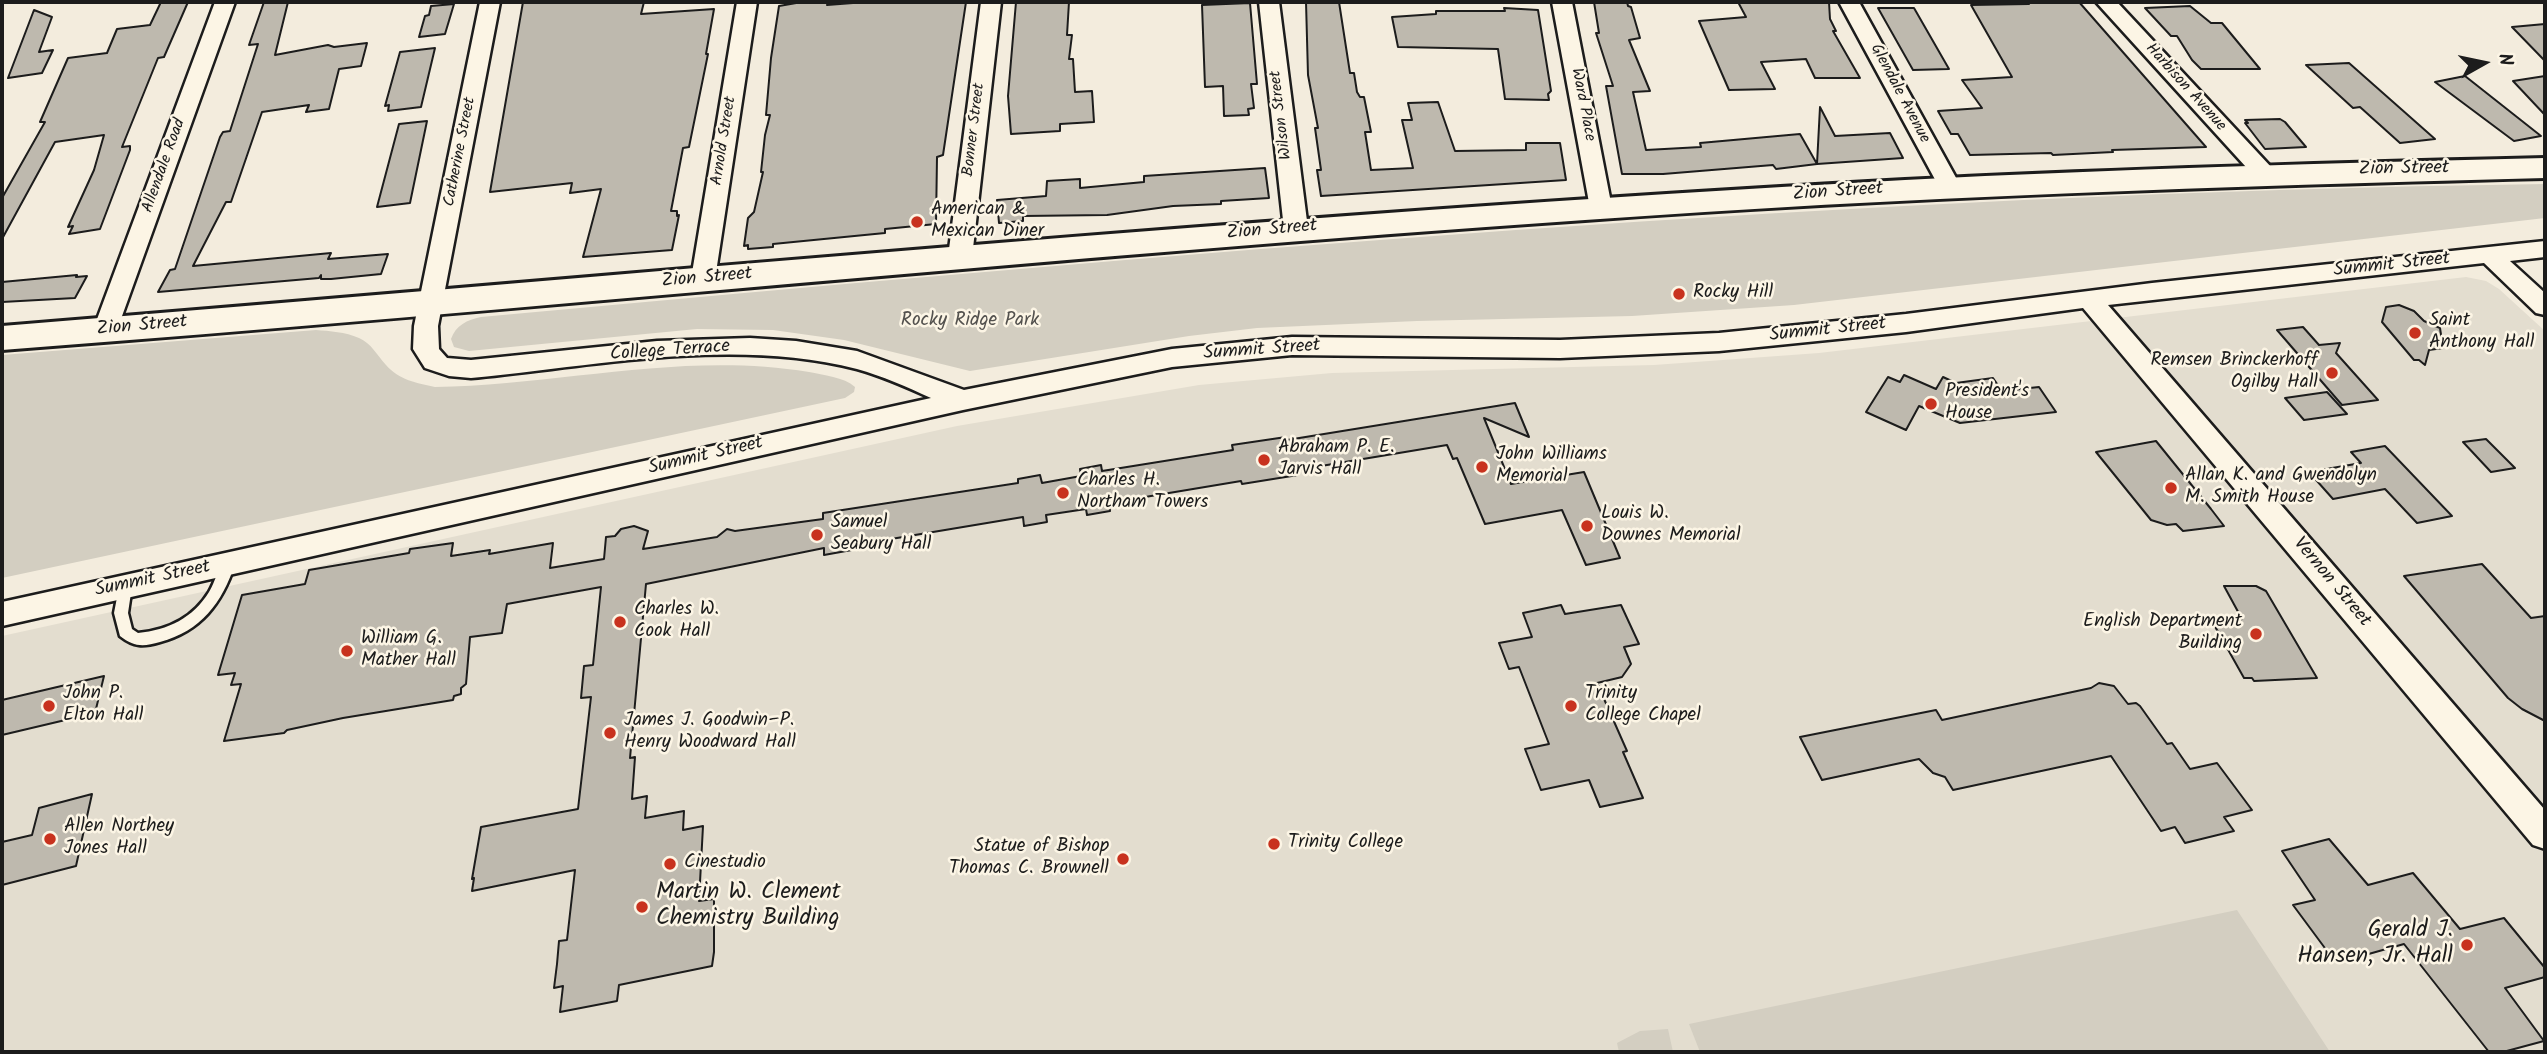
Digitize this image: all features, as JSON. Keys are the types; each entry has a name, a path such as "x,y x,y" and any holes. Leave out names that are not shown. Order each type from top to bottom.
{"main road":[{"name":"Zion Street","path":"2,338 1296,229 1601,208 1949,185 2264,173 2545,168"}],"street":[{"name":"Allendale Road","path":"105,330 225,2"},
{"name":"Catherine Street","path":"431,303 491,2"},
{"name":"Arnold Street","path":"703,279 747,2"},
{"name":"Bonner Street","path":"960,257 992,2"},
{"name":"Wilson Street","path":"1269,2 1296,229"},
{"name":"Ward Place","path":"1562,2 1601,208"},
{"name":"Glendale Avenue","path":"1849,2 1949,185"},
{"name":"Harbison Avenue","path":"2106,2 2264,173"},
{"name":"Summit Street","path":"2,614 962,400 1172,358 1292,346 1560,349 1695,344 1812,334 2089,299 2545,249"},
{"path":"2490,256 2545,307"},
{"name":"Vernon Street","path":"2089,299 2545,834"},
{"name":"College Terrace","path":"431,303 424,342 426,353 439,366 453,368 522,365 708,346 778,346 845,357 962,400"}],"lane":[{"path":"125,586 121,613 125,632 136,640 160,638 180,631 195,618 215,596 228,564"}],"shaded area":[{"name":"Trinity College","path":"2466,277 2486,281 2499,289 2545,331 2545,1052 2,1052 2,636 957,426 1199,385 1332,373 1654,365 1819,353"}],"green space":[{"name":"Rocky Ridge Park","path":"2545,184 2545,218 1794,305 1632,316 1257,328 1189,336 970,371 844,340 773,330 697,329 469,351 454,347 451,339 463,324 481,317 996,271 1512,230 2028,200"},
{"path":"316,330 359,338 397,374 435,387 715,365 809,372 839,379 855,387 854,392 845,398 2,578 2,355"},
{"path":"2237,910 2330,1052 1700,1052 1689,1024"},
{"path":"1668,1029 1673,1052 1619,1052 1617,1043 1640,1031"}],"building":[{"path":"161,2 188,2 164,57 158,58 122,147 130,146 130,150 100,229 69,234 73,226 68,227 94,170 104,135 55,142 2,239 2,198 45,122 40,122 68,58 107,53 117,29 150,25"},
{"path":"264,2 288,2 275,55 328,45 334,47 367,43 361,66 339,69 329,109 306,112 309,105 262,112 231,202 226,202 193,266 331,253 328,259 388,254 381,274 331,279 321,279 321,275 319,278 158,292 170,270 175,269 220,137 223,132 230,131 258,44 249,45"},
{"path":"523,2 644,2 641,14 714,9 708,54 689,147 683,148 671,211 677,211 677,216 679,215 672,250 583,257 601,189 570,193 572,183 490,192"},
{"path":"802,2 828,2 827,5 866,2 966,2 943,155 937,157 936,224 885,229 885,233 773,244 773,247 748,249 748,245 744,246 748,218 754,212 763,172 765,135 770,115 766,115 771,58 779,6"},
{"path":"1016,2 1069,2 1067,35 1072,35 1069,59 1073,59 1075,92 1092,91 1094,122 1060,124 1060,131 1011,134 1008,96"},
{"path":"1306,2 1339,2 1350,73 1354,73 1357,92 1360,97 1364,97 1371,132 1365,132 1371,170 1413,168 1402,120 1412,120 1408,103 1438,102 1455,151 1526,150 1526,143 1560,143 1566,180 1321,196 1317,170 1321,170 1315,128 1318,128 1308,75"},
{"path":"1594,2 1627,2 1631,7 1640,38 1629,40 1650,91 1633,92 1646,150 1701,147 1700,143 1800,134 1817,164 1776,169 1773,165 1663,174 1622,174 1606,86 1613,86 1596,33 1599,33"},
{"path":"1738,2 1829,2 1830,19 1836,31 1833,31 1860,78 1815,78 1806,59 1761,62 1775,89 1729,90 1699,21 1746,17"},
{"path":"2027,2 2079,2 2206,147 2053,155 1970,155 1958,134 1951,134 1938,111 1982,108 1962,80 2012,77 1971,5 2029,4"},
{"path":"1250,3 1257,84 1251,84 1254,108 1248,109 1249,115 1224,116 1223,86 1205,87 1202,5"},
{"path":"454,4 445,34 419,37 431,6"},
{"path":"2190,6 2211,23 2222,23 2260,69 2201,69 2177,36 2171,36 2145,8"},
{"path":"1504,8 1538,10 1551,91 1548,94 1549,100 1505,99 1498,49 1398,47 1392,17 1436,14 1436,11 1505,11"},
{"path":"1878,8 1914,8 1949,69 1913,70"},
{"path":"34,10 52,17 39,52 53,50 42,73 8,78"},
{"path":"2545,24 2545,61 2512,27"},
{"path":"435,48 421,107 388,111 389,105 385,106 400,52"},
{"path":"2349,63 2435,139 2400,143 2360,107 2353,108 2306,65"},
{"path":"2465,76 2541,136 2514,141 2435,82"},
{"path":"2545,76 2545,115 2513,81"},
{"path":"1820,107 1835,136 1890,133 1903,158 1817,164"},
{"path":"2280,119 2306,147 2265,149 2245,123 2248,123 2245,120"},
{"path":"427,121 410,203 377,207 399,124"},
{"path":"1265,168 1269,198 1107,215 1023,216 1023,221 999,223 997,200 1046,196 1047,181 1080,179 1080,188 1144,182 1144,176"},
{"path":"77,275 76,277 87,276 75,298 2,302 2,282"},
{"name":"Saint Anthony Hall","path":"2399,305 2414,311 2424,321 2440,328 2443,348 2429,350 2425,365 2414,360 2382,322 2386,307"},
{"name":"Remsen Brinckerhoff Ogilby Hall","path":"2303,327 2319,345 2340,343 2336,353 2378,400 2342,405 2277,330"},
{"name":"President's House","path":"1904,375 1936,389 1943,377 1956,383 1993,378 2002,391 2039,387 2056,412 1960,423 1919,406 1906,430 1866,412 1888,377 1900,382"},
{"path":"2327,392 2347,414 2304,420 2285,398"},
{"path":"1515,403 1529,437 1484,418 1511,484 1584,472 1620,558 1586,565 1562,510 1485,524 1457,458 1453,459 1447,445 1297,470 1298,475 1242,484 1241,481 1109,503 1110,511 1087,515 1086,509 1046,515 1047,522 1024,526 1023,517 885,540 885,544 824,555 824,548 646,584 630,758 635,757 632,799 647,796 645,818 684,811 683,830 703,826 699,901 714,899 714,952 712,966 619,985 617,1001 560,1012 563,986 554,988 559,941 567,940 575,870 472,891 481,827 578,809 591,697 581,698 584,666 593,665 601,587 507,604 502,633 470,637 466,684 461,688 461,694 454,696 453,700 343,718 287,730 284,733 224,741 241,684 231,685 235,673 218,675 242,595 305,584 309,570 453,543 451,556 490,550 489,554 553,543 550,568 604,559 606,537 615,536 621,529 634,526 648,531 643,549 717,537 727,529 735,531 823,519 823,513 1018,483 1018,479 1040,475 1042,483 1081,476 1080,469 1101,465 1102,471 1233,450 1232,445 1286,437 1287,440"},
{"path":"2486,439 2515,468 2491,472 2463,442"},
{"name":"Allan K. and Gwendolyn M. Smith House","path":"2156,441 2224,526 2183,531 2176,524 2167,525 2151,520 2096,452"},
{"path":"2385,446 2452,516 2417,523 2385,489 2333,499 2309,472 2361,463 2351,452"},
{"path":"2482,564 2531,618 2545,616 2545,721 2508,698 2404,576"},
{"name":"English Department Building","path":"2224,586 2256,586 2266,591 2317,678 2254,681 2252,678 2244,678 2213,623 2242,619"},
{"name":"Trinity College Chapel","path":"1561,605 1565,614 1621,605 1639,644 1624,647 1631,664 1622,677 1597,683 1627,751 1623,752 1643,798 1600,807 1589,780 1541,790 1525,749 1549,744 1519,667 1509,669 1499,643 1532,637 1523,613"},
{"name":"John P. Elton Hall","path":"104,676 95,713 2,735 2,700"},
{"path":"2099,683 2114,686 2128,704 2136,703 2140,706 2167,744 2172,743 2190,769 2217,763 2252,810 2224,817 2234,831 2185,843 2175,827 2161,831 2111,756 1953,790 1945,777 1933,773 1919,759 1822,780 1800,737 1936,710 1942,720 2091,688"},
{"name":"Allen Northey Jones Hall","path":"92,794 76,866 2,885 2,842 32,835 39,808"},
{"name":"Gerald J. Hansen, Jr. Hall","path":"2329,839 2368,885 2413,873 2460,929 2504,918 2545,968 2545,977 2505,988 2544,1041 2503,1052 2489,1052 2404,944 2358,957 2355,953 2333,959 2293,905 2315,900 2282,851"}],"place":[{"name":"American & Mexican Diner","path":"917,222"},
{"name":"Rocky Hill","path":"1679,294"},
{"name":"Saint Anthony Hall","path":"2415,333"},
{"name":"Remsen Brinckerhoff Ogilby Hall","path":"2332,373"},
{"name":"President's House","path":"1931,404"},
{"name":"Abraham P. E. Jarvis Hall","path":"1264,460"},
{"name":"John Williams Memorial","path":"1482,467"},
{"name":"Allan K. and Gwendolyn M. Smith House","path":"2171,488"},
{"name":"Charles H. Northam Towers","path":"1063,493"},
{"name":"Louis W. Downes Memorial","path":"1587,526"},
{"name":"Samuel Seabury Hall","path":"817,535"},
{"name":"Charles W. Cook Hall","path":"620,622"},
{"name":"English Department Building","path":"2256,634"},
{"name":"William G. Mather Hall","path":"347,651"},
{"name":"John P. Elton Hall","path":"49,706"},
{"name":"Trinity College Chapel","path":"1571,706"},
{"name":"James J. Goodwin–P. Henry Woodward Hall","path":"610,733"},
{"name":"Allen Northey Jones Hall","path":"50,839"},
{"name":"Trinity College","path":"1274,844"},
{"name":"Statue of Bishop Thomas C. Brownell","path":"1123,859"},
{"name":"Cinestudio","path":"670,864"},
{"name":"Martin W. Clement Chemistry Building","path":"642,907"},
{"name":"Gerald J. Hansen, Jr. Hall","path":"2467,945"}]}
